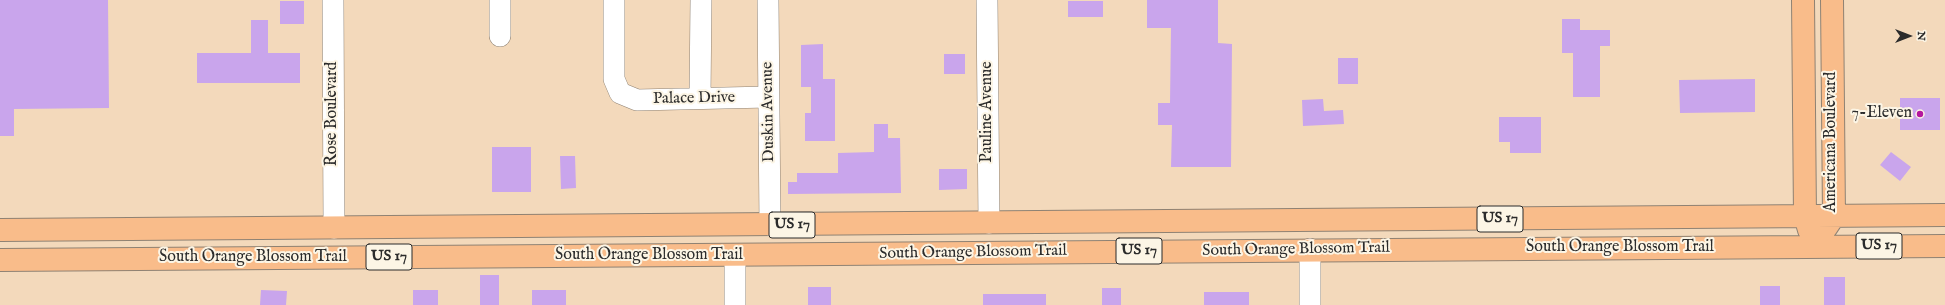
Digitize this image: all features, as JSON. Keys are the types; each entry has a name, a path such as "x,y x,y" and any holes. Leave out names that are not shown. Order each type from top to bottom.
{"main road":[{"name":"Americana Boulevard","path":"1802,0 1805,216 1813,246"},
{"name":"Americana Boulevard","path":"1813,246 1834,216 1832,0"},
{"name":"South Orange Blossom Trail","path":"0,230 1945,215"},
{"path":"943,253 964,245 980,235 989,223"},
{"path":"1017,253 1025,238 1038,230 1057,223"},
{"path":"352,257 356,242 368,233 385,228"},
{"name":"South Orange Blossom Trail","path":"0,260 735,256 1310,249 1945,246"}],"street":[{"name":"Rose Boulevard","path":"333,0 334,228"},
{"path":"500,0 500,36"},
{"name":"Palace Drive","path":"614,0 614,79 620,93 637,100 768,97"},
{"path":"700,98 701,0"},
{"name":"Duskin Avenue","path":"768,0 770,225"},
{"name":"Pauline Avenue","path":"988,0 989,223"},
{"path":"1310,249 1310,305"},
{"path":"735,256 735,305"}],"building":[{"path":"0,0 108,0 109,108 14,109 14,136 0,136"},
{"path":"1147,0 1218,0 1218,43 1232,44 1231,167 1171,167 1172,125 1158,125 1158,103 1170,103 1171,28 1147,28"},
{"path":"280,1 304,1 304,24 280,24"},
{"path":"1068,1 1103,1 1103,17 1068,17"},
{"path":"1562,19 1580,19 1580,30 1610,30 1610,46 1600,46 1600,97 1573,97 1573,53 1562,53"},
{"path":"251,20 268,20 268,53 300,53 300,83 197,83 197,53 251,53"},
{"path":"823,44 823,79 835,79 835,141 805,141 805,113 811,113 811,87 801,87 801,45"},
{"path":"944,54 965,54 965,74 944,74"},
{"path":"1338,58 1358,58 1358,84 1338,84"},
{"path":"1755,79 1755,112 1680,113 1679,80"},
{"name":"7-Eleven","path":"1900,98 1940,98 1940,130 1900,130"},
{"path":"1323,99 1324,111 1343,110 1344,124 1303,126 1302,100"},
{"path":"1499,117 1541,117 1541,153 1510,153 1510,142 1499,142"},
{"path":"874,124 888,124 888,138 900,138 901,193 788,194 788,182 797,182 797,173 838,173 838,153 874,152"},
{"path":"492,147 531,147 531,192 492,192"},
{"name":"7-Eleven","path":"1891,152 1911,167 1900,181 1880,165"},
{"path":"560,156 575,156 576,188 561,189"},
{"path":"939,169 967,169 967,189 939,190"},
{"path":"480,275 499,275 499,305 480,305"},
{"path":"1824,277 1845,277 1845,305 1824,305"},
{"path":"1760,286 1780,286 1780,305 1760,305"},
{"path":"808,287 831,287 831,305 808,305"},
{"path":"1102,288 1121,288 1121,305 1102,305"},
{"path":"261,290 287,291 286,305 260,305"},
{"path":"413,290 438,290 438,305 413,305"},
{"path":"532,290 566,290 566,305 532,305"},
{"path":"1204,292 1249,292 1249,305 1204,305"},
{"path":"983,294 1046,294 1046,305 983,305"}],"place":[{"name":"7-Eleven","path":"1920,114"}]}
